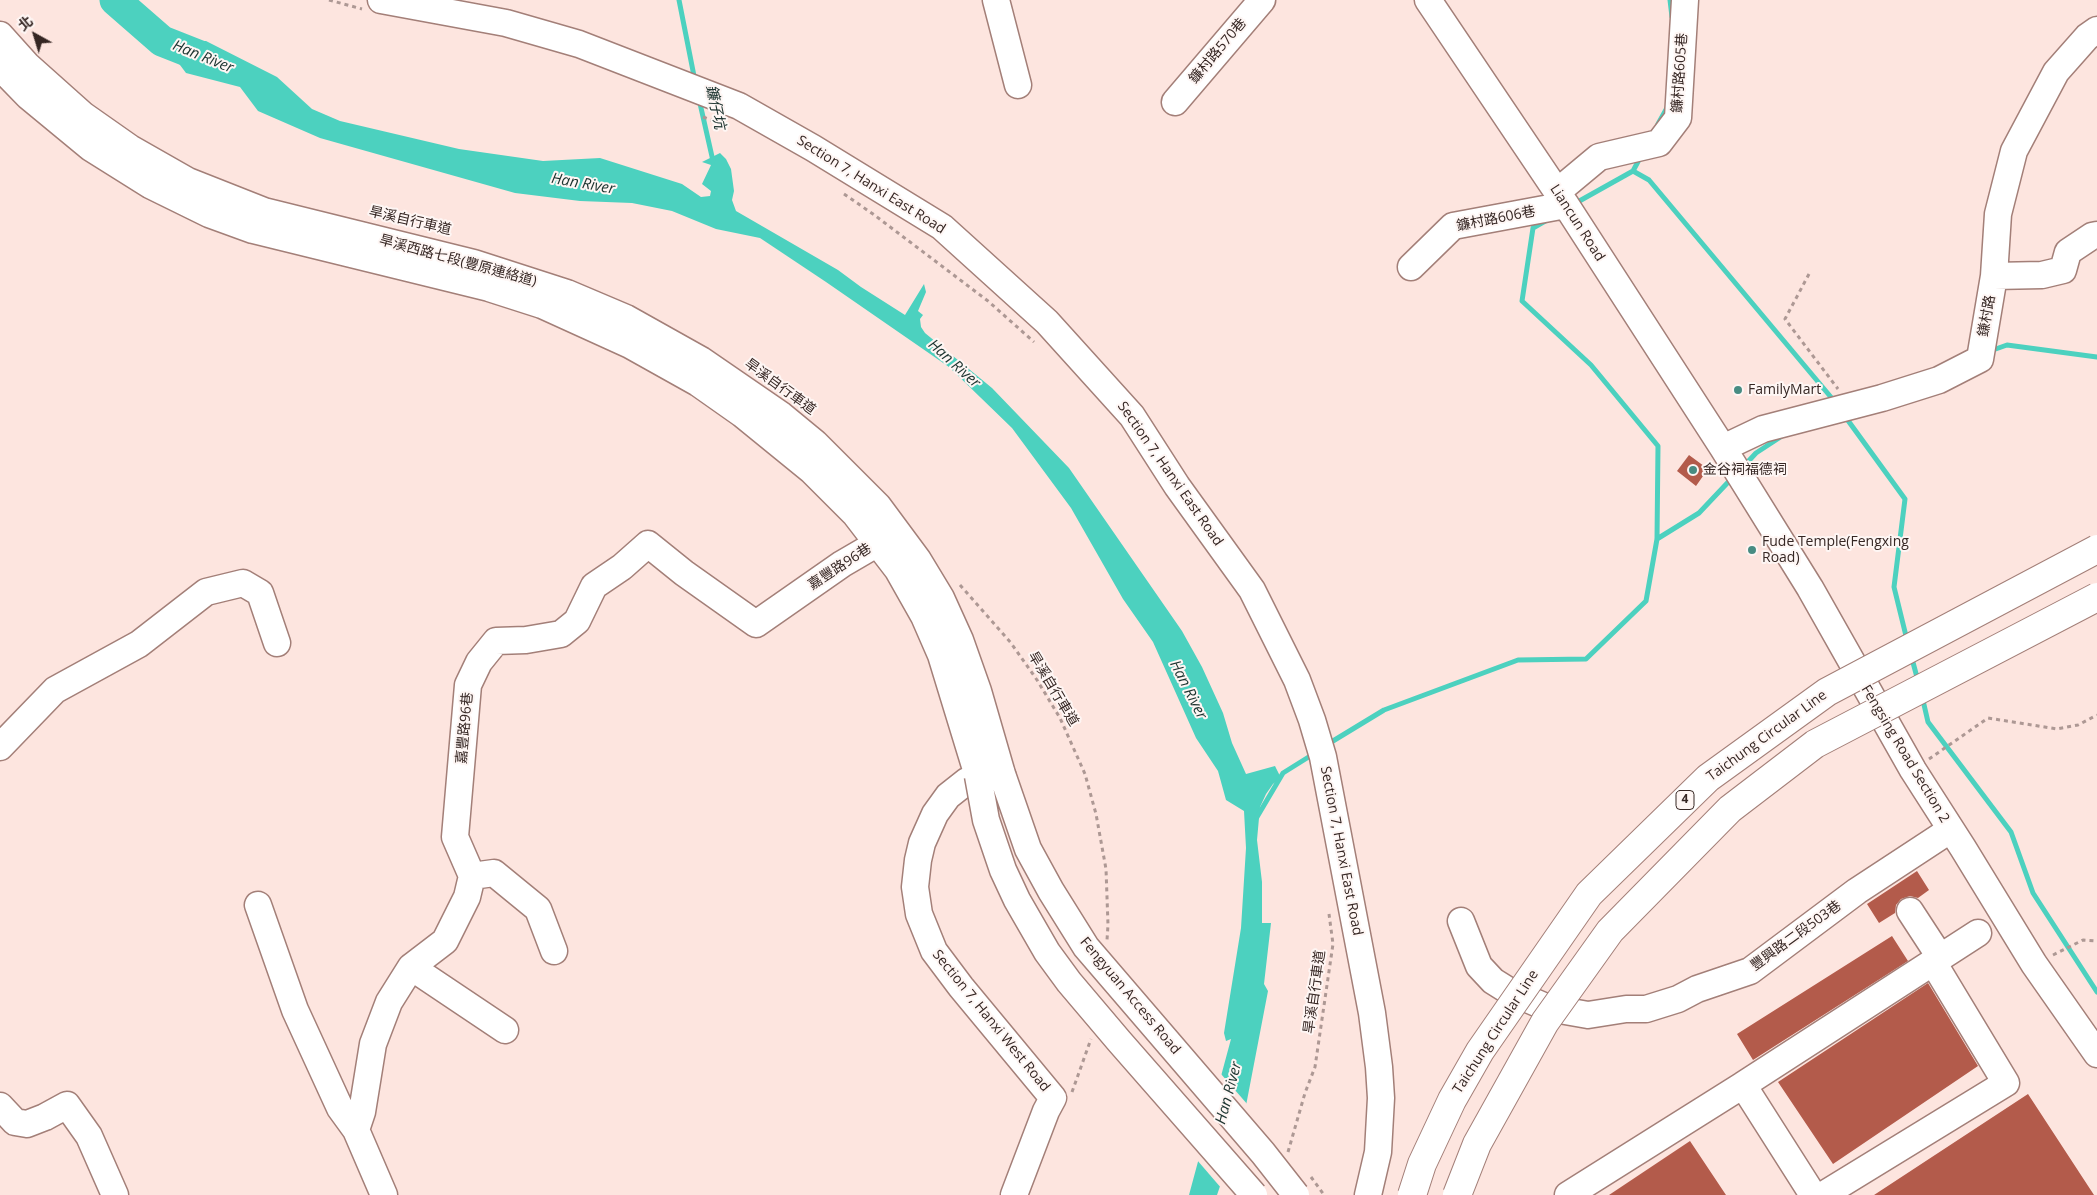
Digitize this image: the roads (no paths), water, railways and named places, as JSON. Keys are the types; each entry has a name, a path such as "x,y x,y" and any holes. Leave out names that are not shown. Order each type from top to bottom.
{"highway":[{"name":"Taichung Circular Line","path":"1412,1195 1422,1164 1452,1100 1480,1051 1588,894 1708,778 1827,692 2097,549"},
{"path":"1457,1195 1477,1144 1545,1022 1610,930 1730,810 1814,744 2097,597"}],"street":[{"name":"Section 7, Hanxi East Road","path":"380,0 506,23 579,44 739,106 813,148 942,227 1047,322 1132,416 1178,486 1252,590 1294,672 1312,720 1323,757 1370,1004 1379,1067 1382,1098 1378,1152 1368,1195"},
{"path":"996,0 1018,85"},
{"name":"鐮村路570巷","path":"1175,102 1262,0"},
{"name":"Liancun Road","path":"1428,0 1562,199 1723,448"},
{"name":"鐮村路605巷","path":"1562,199 1599,157 1659,144 1678,118 1685,0"},
{"name":"旱溪西路七段(豐原連絡道)","path":"0,35 27,64 83,115 130,148 188,180 264,211 474,263 567,293 626,318 694,356 741,386 781,415 815,443 878,506 918,560 940,598 960,640 980,698 990,775"},
{"name":"鎌村路","path":"1723,448 1763,429 1939,380 1980,359 1994,276 1998,214 2014,151 2056,72 2094,39"},
{"name":"旱溪西路七段(豐原連絡道)","path":"0,67 28,96 91,148 150,185 209,214 253,230 489,288 542,305 630,344 698,383 742,414 784,446 840,498 898,570 941,655 990,775"},
{"name":"鐮村路606巷","path":"1411,267 1452,226 1562,199"},
{"path":"1994,276 2042,275 2063,270 2068,252 2092,236 2097,235"},
{"name":"Fengsing Road Section 2","path":"1723,448 1810,588 1913,770 1950,830 2034,964 2097,1054"},
{"name":"嘉豐路96巷","path":"472,876 455,837 468,685 479,662 496,641 526,640 561,634 577,621 594,586 622,567 648,544 684,573 756,624 842,564 878,543"},
{"path":"0,747 54,690 139,644 206,592 243,583 260,593 277,643"},
{"path":"990,775 986,820 1003,870 1017,900 1047,952 1069,982 1119,1041 1236,1172 1254,1195"},
{"name":"Fengyuan Access Road","path":"990,775 1051,892 1086,946 1263,1153 1304,1186"},
{"name":"Section 7, Hanxi West Road","path":"990,775 968,780 948,796 928,829 918,860 915,887 927,938 934,951 1052,1098 1014,1195"},
{"name":"豐興路二段503巷","path":"1461,921 1479,966 1493,981 1508,991 1548,1008 1588,1015 1626,1009 1646,1009 1678,999 1697,989 1750,971 1857,891 1950,830"},
{"path":"356,1130 362,1112 373,1044 389,1002 411,967 445,941 467,897 472,876 494,873 538,909 554,951"},
{"path":"258,905 295,1010 340,1108 356,1130 384,1195"},
{"path":"1823,1195 2006,1083 1910,911"},
{"path":"1568,1195 1743,1085 1978,933"},
{"path":"411,967 505,1030"},
{"path":"1743,1085 1812,1195"},
{"path":"0,1106 15,1122 27,1124 46,1117 67,1105 89,1136 115,1195"}],"water":[{"path":"162,41 206,41 277,77 312,109 340,121 459,149 543,161 600,158 682,184 701,197 710,196 711,191 702,184 711,165 702,162 720,153 726,159 731,169 734,191 732,200 736,211 838,270 905,315 924,284 926,292 918,311 923,315 920,319 921,327 925,333 992,388 1069,468 1182,631 1202,667 1223,713 1232,743 1246,774 1275,766 1281,778 1273,784 1260,807 1257,840 1262,882 1262,923 1271,923 1264,984 1268,991 1244,1116 1217,1195 1189,1195 1231,1039 1226,1041 1224,1033 1241,928 1246,848 1244,811 1226,800 1218,771 1196,738 1153,642 1123,599 1071,508 1012,428 949,367 760,238 716,229 672,211 632,203 580,201 515,193 320,138 258,111 240,87 186,73"}],"waterway":[{"name":"Han River","path":"115,0 162,41 200,56"},
{"name":"鐮仔坑","path":"679,0 695,81"},
{"path":"1670,0 1672,17"},
{"name":"鐮仔坑","path":"699,99 713,161"},
{"path":"1658,124 1668,106"},
{"path":"1574,204 1633,171 1641,156"},
{"path":"1633,171 1649,180 1835,402"},
{"path":"1328,744 1384,710 1518,660 1586,659 1646,601 1657,539 1658,446 1591,365 1522,301 1533,228 1547,220"},
{"path":"1990,351 2007,345 2097,357"},
{"path":"1844,415 1905,499 1894,587 1907,640"},
{"path":"1744,466 1756,453 1782,436"},
{"path":"1657,539 1699,513 1733,477"},
{"path":"1911,655 1918,681"},
{"path":"1922,696 1928,722 2011,832 2033,893 2097,992"},
{"path":"1257,817 1283,773 1315,753"}],"place":[{"name":"FamilyMart","path":"1738,390"},
{"name":"金谷祠福德祠","path":"1693,470"},
{"name":"Fude Temple(Fengxing Road)","path":"1752,550"}]}
